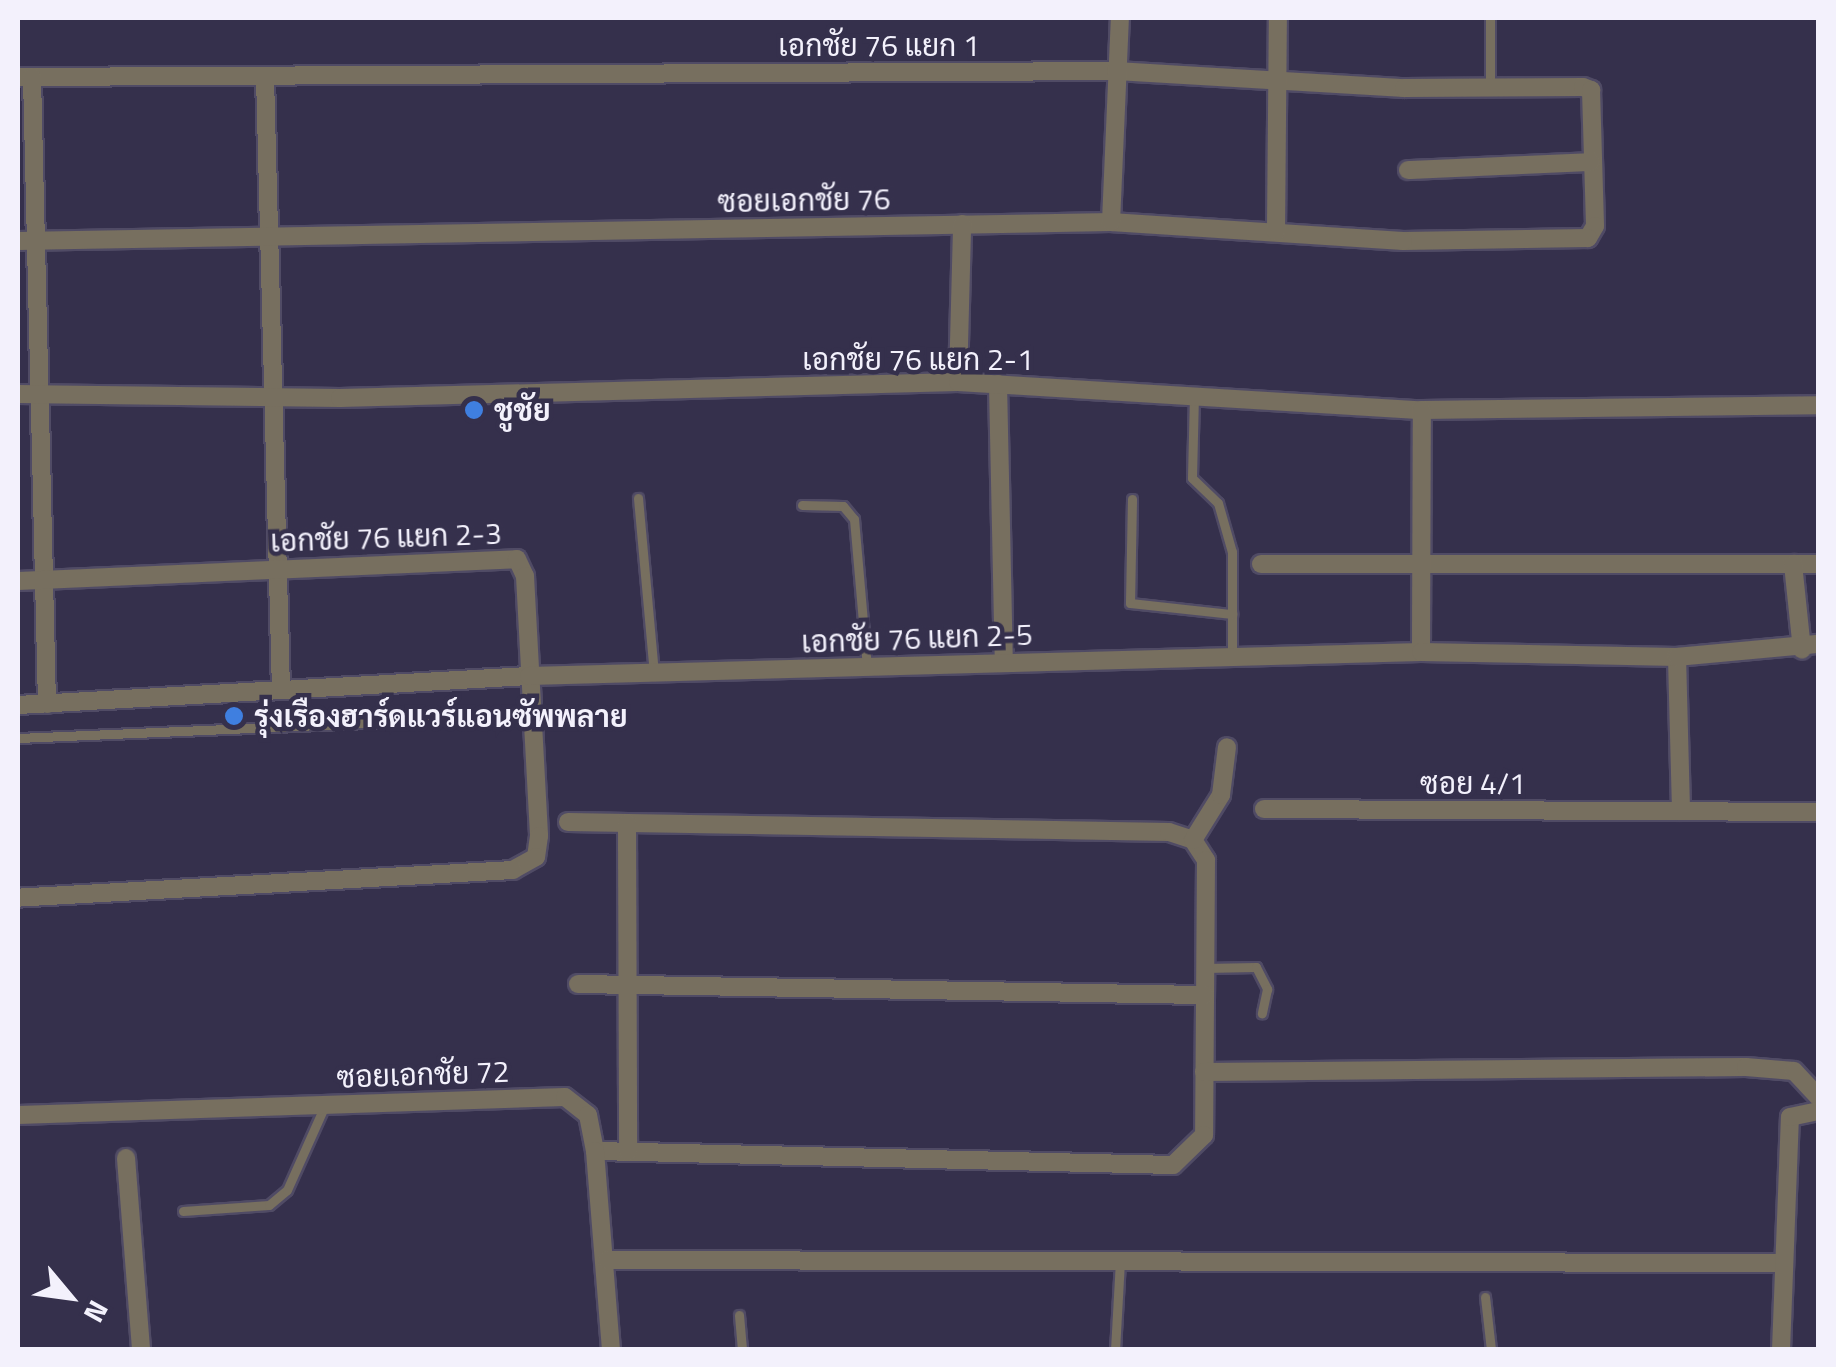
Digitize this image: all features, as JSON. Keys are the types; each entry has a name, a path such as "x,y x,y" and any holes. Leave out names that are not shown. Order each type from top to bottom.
{"street":[{"path":"1111,222 1120,18"},
{"path":"1276,232 1274,82 1278,18"},
{"name":"เอกชัย 76 แยก 1","path":"25,77 1116,71 1274,82 1588,88 1591,236"},
{"path":"265,76 273,237 281,690"},
{"path":"25,77 26,241 39,394 48,704"},
{"path":"1408,170 1591,162"},
{"name":"ซอยเอกชัย 76","path":"26,241 1111,222 1402,241 1591,236"},
{"path":"958,382 962,224"},
{"name":"เอกชัย 76 แยก 2-1","path":"18,394 275,398 958,382 1422,410 1818,405"},
{"path":"998,384 1004,660"},
{"path":"1422,410 1422,652"},
{"name":"เอกชัย 76 แยก 2-3","path":"18,581 516,559 532,716 536,857 513,870 18,898"},
{"path":"1261,564 1818,564"},
{"path":"1793,564 1810,647"},
{"name":"เอกชัย 76 แยก 2-5","path":"18,706 529,676 867,670 1004,660 1422,652 1677,657 1810,647"},
{"path":"1677,657 1681,811"},
{"path":"1194,840 1221,795 1226,746"},
{"name":"ซอย 4/1","path":"1264,810 1818,812"},
{"path":"568,822 1170,832 1194,840 1206,860 1204,1135 1173,1164 595,1151"},
{"path":"627,823 622,985 628,1152"},
{"path":"578,984 1205,994"},
{"path":"1204,1072 1746,1067 1794,1071 1818,1097"},
{"name":"ซอยเอกชัย 72","path":"18,1115 565,1097 588,1115 595,1151 607,1260 611,1350"},
{"path":"1781,1350 1790,1117 1818,1111"},
{"path":"126,1158 141,1350"},
{"path":"607,1260 1120,1258 1784,1263"}],"lane":[{"path":"1490,18 1490,87"},
{"path":"1194,394 1192,478 1223,518 1232,658"},
{"path":"638,498 654,673"},
{"path":"1132,499 1130,603 1232,614"},
{"path":"802,505 843,506 854,519 867,670"},
{"path":"18,738 532,716"},
{"path":"1205,968 1256,967 1267,989 1262,1013"},
{"path":"182,1211 269,1205 287,1190 325,1105"},
{"path":"1115,1350 1120,1258"},
{"path":"1486,1297 1490,1350"},
{"path":"738,1315 742,1350"}],"place":[{"name":"ชูชัย","path":"474,410"},
{"name":"รุ่งเรืองฮาร์ดแวร์แอนซัพพลาย","path":"234,716"}]}
